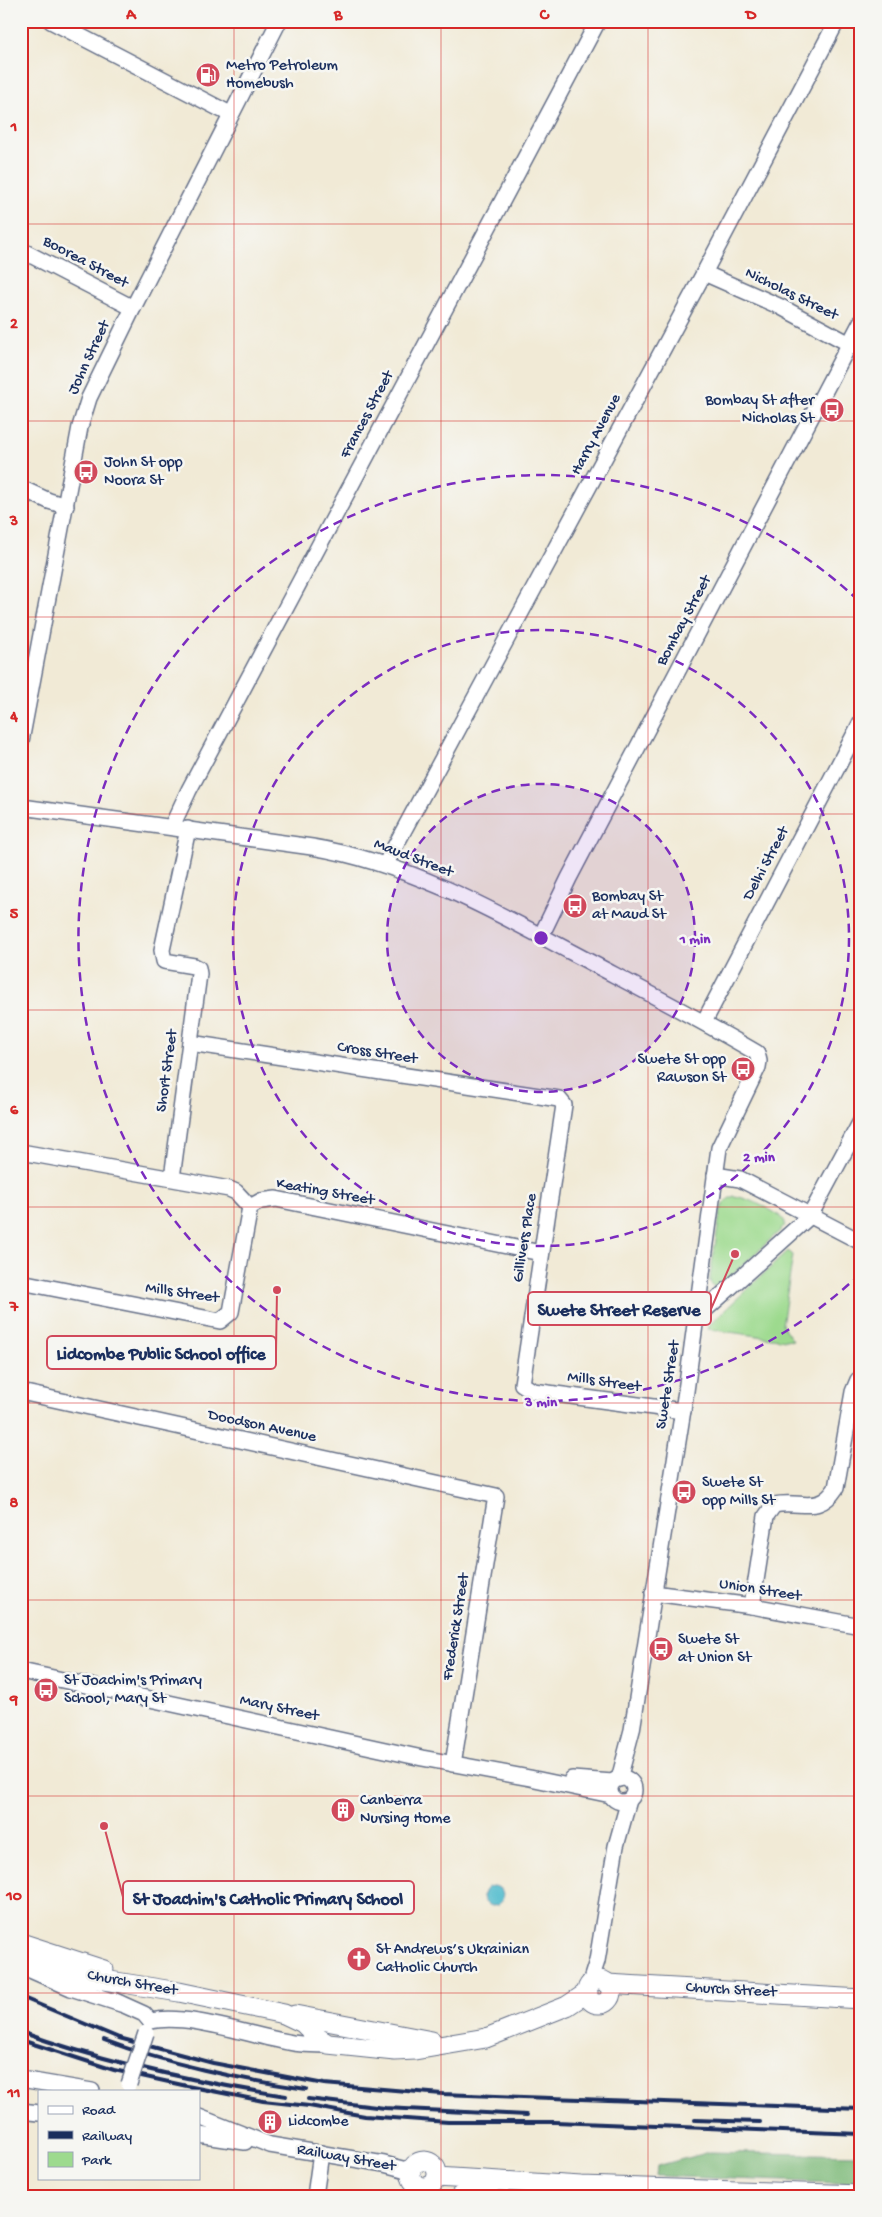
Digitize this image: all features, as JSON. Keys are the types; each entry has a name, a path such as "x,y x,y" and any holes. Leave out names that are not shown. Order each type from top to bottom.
{"main road":[{"path":"21,1943 116,1975 179,1992"},
{"path":"21,1949 66,1965 75,1975"},
{"path":"21,1958 75,1975"},
{"name":"Church Street","path":"75,1975 179,1992 284,2014 299,2020 322,2041 331,2045 405,2051 486,2038 558,2010 581,2004 600,1991 629,1991 656,1987 861,1999"},
{"name":"Church Street","path":"807,1995 861,1988"},
{"path":"284,2014 450,2044"},
{"path":"314,2034 427,2041"},
{"path":"417,2184 431,2185 437,2177 512,2182 861,2194"},
{"path":"460,2196 493,2184 512,2182"}],"street":[{"path":"51,21 230,114"},
{"name":"John Street","path":"21,741 80,427 89,398 132,308 278,21"},
{"name":"Frances Street","path":"172,826 189,790 598,21"},
{"name":"Harry Avenue","path":"385,865 704,274 837,21"},
{"name":"Boorea Street","path":"21,250 132,308"},
{"name":"Nicholas Street","path":"704,274 781,308 855,347"},
{"name":"Bombay Street","path":"541,936 569,878 855,347 861,322"},
{"path":"21,488 49,501 66,506"},
{"name":"Delhi Street","path":"704,1022 861,722"},
{"path":"21,802 21,807"},
{"name":"Maud Street","path":"21,807 172,826 338,851 385,865 466,898 704,1022 757,1053"},
{"name":"Short Street","path":"172,1178 198,970 194,966 168,963 162,959 162,955 188,829"},
{"name":"Cross Street","path":"190,1043 558,1099"},
{"name":"Swete Street","path":"600,1991 599,1949 616,1846 619,1790 632,1730 683,1411 719,1148 758,1067 757,1053"},
{"name":"Gillivers Place","path":"522,1384 564,1105 558,1099"},
{"path":"696,1318 810,1216 861,1121"},
{"path":"21,1152 229,1189 236,1192 250,1208"},
{"path":"715,1175 740,1180 861,1242"},
{"name":"Keating Street","path":"250,1208 261,1201 276,1199 541,1253"},
{"name":"Mills Street","path":"21,1282 220,1321 231,1312 250,1208"},
{"path":"752,1606 766,1516 774,1505 787,1502 814,1506 828,1500 836,1488 853,1392 858,1380"},
{"name":"Mills Street","path":"522,1384 533,1391 683,1411"},
{"name":"Doodson Avenue","path":"21,1392 496,1496"},
{"name":"Frederick Street","path":"453,1764 496,1496"},
{"name":"Union Street","path":"653,1593 752,1606 861,1626"},
{"name":"Mary Street","path":"21,1671 453,1764 530,1778 619,1790"},
{"path":"21,1966 71,1988 121,2004"},
{"name":"Church Street","path":"75,1975 86,1985 144,2014 148,2027 178,2020 240,2030 299,2044 331,2045"},
{"path":"127,2087 148,2027"},
{"path":"240,2030 314,2034"},
{"path":"21,2079 55,2083 87,2090"},
{"path":"21,2090 36,2085 55,2083"},
{"path":"21,2111 38,2113"},
{"name":"Railway Street","path":"201,2120 282,2148"},
{"name":"Railway Street","path":"200,2135 321,2153 417,2184"},
{"path":"314,2196 321,2153"}],"green space":[{"path":"734,1196 754,1202 770,1210 782,1218 785,1222 784,1227 719,1287 715,1288 710,1282 710,1277 720,1214 724,1203"},
{"path":"788,1251 793,1255 782,1325 793,1341 708,1329 710,1324"},
{"path":"709,2152 861,2155 861,2184 656,2176 657,2166"}],"water":[{"path":"493,1886 500,1889 503,1896 500,1903 493,1906 486,1903 483,1896 486,1889"}],"railway":[{"path":"21,1997 119,2038 213,2063 324,2084 442,2094 861,2109"},
{"path":"21,2032 86,2053 152,2070 286,2096"},
{"path":"21,2040 114,2070 263,2101 309,2106 365,2116 448,2122 555,2122 861,2134"},
{"path":"104,2040 203,2070 306,2089"},
{"path":"308,2099 385,2108 527,2115"},
{"path":"695,2120 760,2122"}],"place":[{"name":"Metro Petroleum Homebush","path":"208,75"},
{"name":"Bombay St after Nicholas St","path":"832,410"},
{"name":"John St opp Noora St","path":"86,472"},
{"name":"Bombay St at Maud St","path":"575,906"},
{"name":"Swete St opp Rawson St","path":"743,1069"},
{"name":"Swete Street Reserve","path":"735,1254"},
{"name":"Lidcombe Public School office","path":"277,1290"},
{"name":"Swete St opp Mills St","path":"684,1492"},
{"name":"Swete St at Union St","path":"661,1649"},
{"name":"St Joachim's Primary School, Mary St","path":"46,1690"},
{"name":"Canberra Nursing Home","path":"343,1810"},
{"name":"St Joachim's Catholic Primary School","path":"104,1826"},
{"name":"St Andrews’s Ukrainian Catholic Church","path":"359,1959"},
{"name":"Lidcombe","path":"270,2122"}]}
